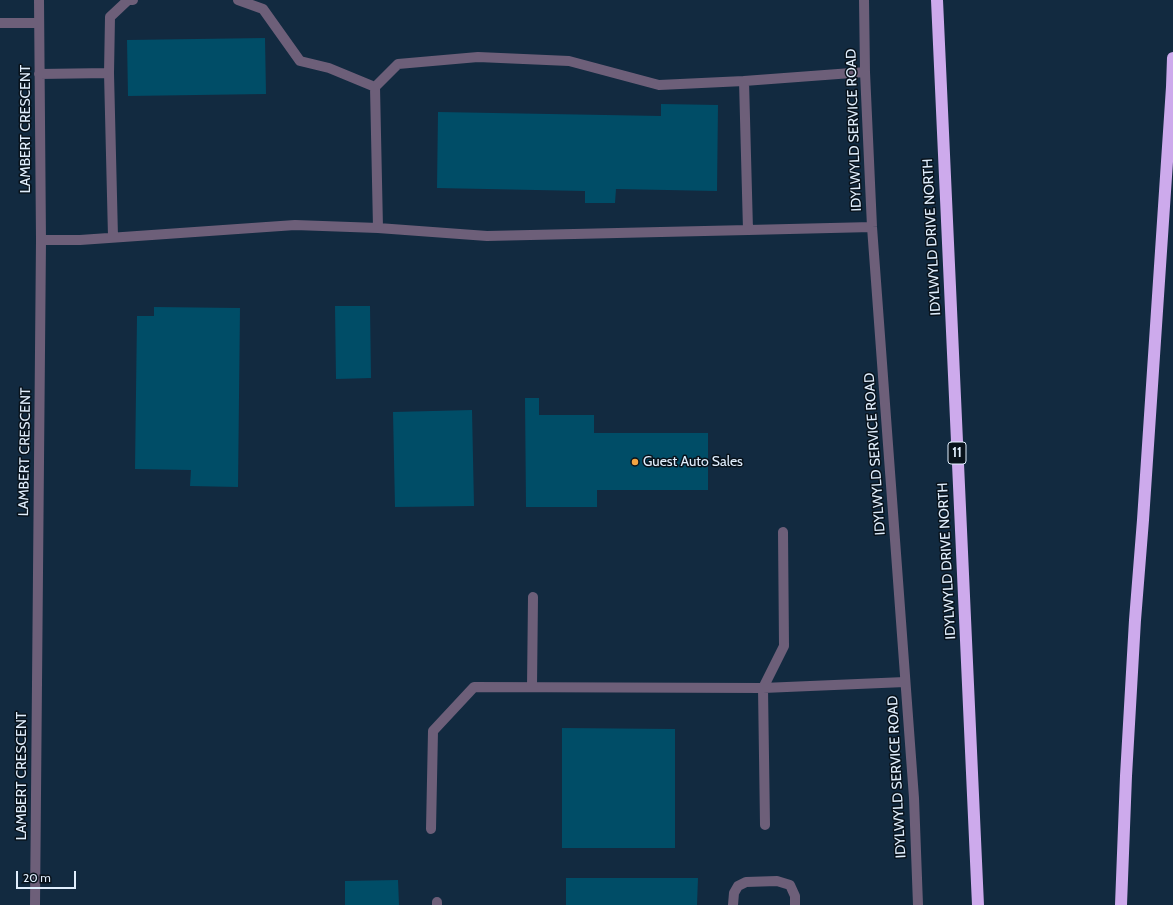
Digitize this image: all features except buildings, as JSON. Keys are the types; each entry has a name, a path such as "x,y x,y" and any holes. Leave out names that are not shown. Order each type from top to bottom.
{"highway":[{"name":"IDYLWYLD DRIVE NORTH","path":"936,0 978,905"},
{"path":"1121,905 1126,776 1135,620 1143,520 1173,58"}],"street":[{"name":"LAMBERT CRESCENT","path":"35,905 41,240 39,0"},
{"path":"113,237 109,73 110,17 128,0 133,0"},
{"path":"238,0 263,4 300,61 329,68 374,87"},
{"name":"IDYLWYLD SERVICE ROAD","path":"864,0 865,72 872,227 914,798 918,905"},
{"path":"0,23 39,23"},
{"path":"378,228 374,87 398,64 478,57 569,61 659,86 865,72"},
{"path":"39,74 109,73"},
{"path":"744,81 748,230"},
{"path":"41,240 80,240 295,225 378,228 487,236 872,227"},
{"path":"764,825 764,688 784,646 783,532"},
{"path":"532,687 533,597"},
{"path":"431,829 433,731 474,687 764,688 905,682"},
{"path":"733,905 734,893 738,886 746,882 777,882 790,885 794,896 795,905"}],"place":[{"name":"Guest Auto Sales","path":"635,462"}]}
